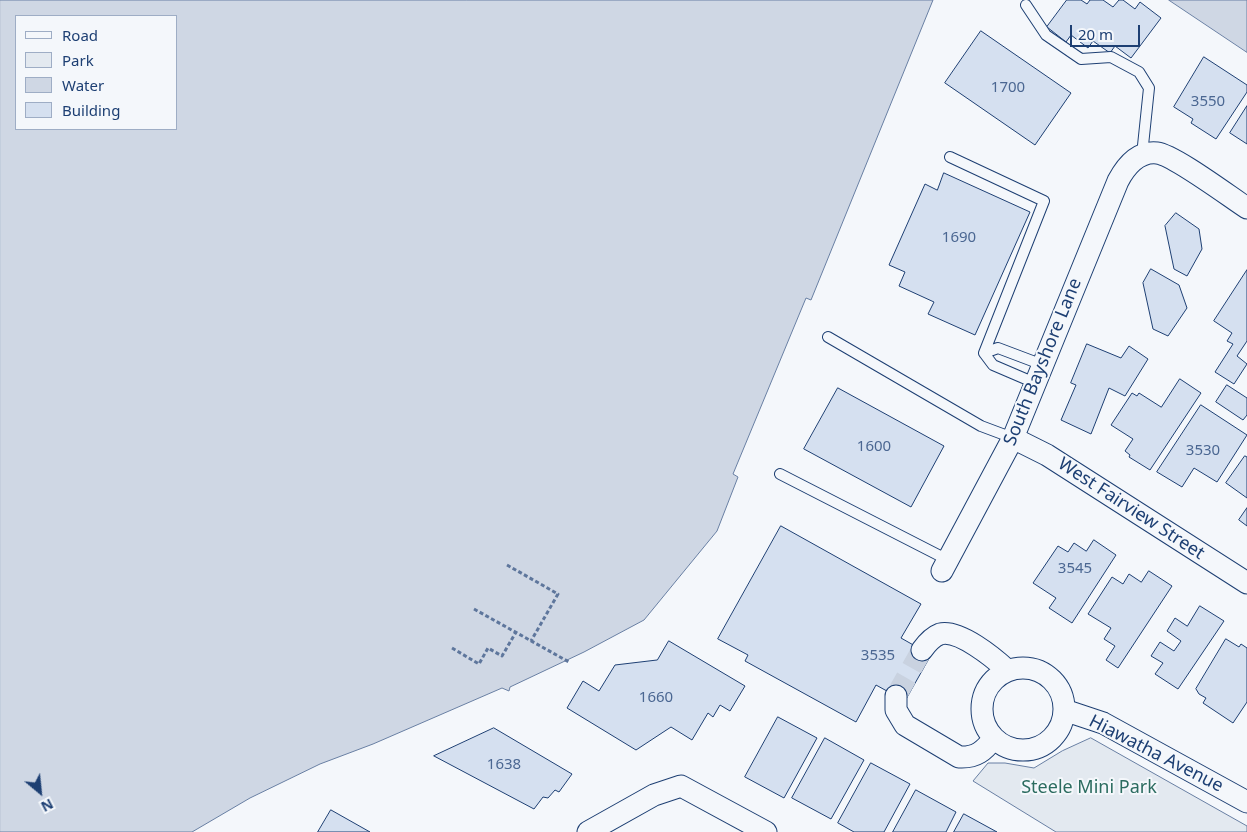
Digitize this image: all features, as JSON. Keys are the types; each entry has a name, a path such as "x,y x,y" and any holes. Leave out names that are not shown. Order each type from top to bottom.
{"street":[{"path":"1142,156 1153,153 1165,155 1247,208"},
{"name":"South Bayshore Lane","path":"945,565 1014,438 1118,180 1131,162 1142,156"},
{"name":"West Fairview Street","path":"1014,438 1047,455 1247,584"},
{"path":"922,650 930,640 939,634 949,633 992,656 1008,670"},
{"path":"896,696 896,710 905,725 959,757 969,758 985,750 994,738 984,721 982,701 991,682 1008,670 1030,668 1051,678 1063,698 1064,710"},
{"name":"Hiawatha Avenue","path":"994,738 1012,748 1023,750 1038,746 1052,738 1058,730 1064,710 1103,723 1247,802"},
{"path":"588,832 654,795 674,787 686,789 766,832"}],"lane":[{"path":"1026,5 1046,35 1080,58 1111,57 1128,65 1145,80 1149,88 1142,156"},
{"path":"950,157 1044,201 984,353"},
{"path":"828,337 980,426 1014,438"},
{"path":"984,353 998,348 1039,374"},
{"path":"984,353 992,365 1039,374"},
{"path":"780,474 945,565"}],"path":[{"path":"507,565 558,594 531,641"},
{"path":"474,609 569,662"},
{"path":"452,648 479,664 488,648 502,656 516,632"}],"green space":[{"name":"Steele Mini Park","path":"1091,738 1247,826 1247,832 1056,832 973,781 988,763 1005,763 1034,768 1062,751"}],"water":[{"path":"0,0 933,0 811,300 806,298 733,474 738,477 717,531 644,620 584,652 510,687 509,691 502,688 373,744 320,764 250,798 192,832 0,832"},
{"path":"1169,0 1247,0 1247,52"}],"building":[{"path":"1067,0 1081,0 1087,4 1090,0 1103,0 1113,7 1119,0 1123,0 1135,9 1140,2 1161,18 1131,58 1115,46 1110,53 1093,41 1088,48 1071,35 1066,42 1047,27"},
{"path":"981,31 1071,93 1035,145 945,83"},
{"path":"1204,57 1247,85 1247,92 1216,139 1191,123 1193,119 1174,107"},
{"path":"1247,106 1247,144 1230,133"},
{"path":"944,173 1030,212 975,335 928,314 934,302 899,286 905,272 889,265 925,184 937,190"},
{"path":"1176,213 1199,229 1202,249 1187,276 1174,269 1165,226"},
{"path":"1151,269 1179,285 1187,308 1168,336 1153,329 1143,283"},
{"path":"1247,270 1247,341 1237,356 1247,364 1234,384 1215,372 1233,344 1227,341 1232,333 1214,321"},
{"path":"1087,344 1121,358 1129,346 1148,359 1125,396 1109,388 1091,434 1061,420 1076,385 1071,383"},
{"path":"1180,379 1201,393 1150,470 1129,457 1130,455 1125,451 1133,439 1111,425 1132,393 1137,396 1139,393 1161,407"},
{"path":"1227,385 1247,398 1247,415 1243,420 1216,402"},
{"path":"838,388 944,446 911,507 804,449"},
{"path":"1201,405 1247,435 1217,482 1194,468 1182,487 1157,472"},
{"path":"1245,456 1247,457 1247,498 1226,483"},
{"path":"1247,508 1247,526 1239,520"},
{"path":"781,526 921,604 901,638 931,655 905,701 876,685 856,722 745,661 748,655 718,639"},
{"path":"1094,540 1116,555 1072,623 1049,608 1056,598 1033,583 1058,546 1068,552 1074,543 1086,551"},
{"path":"1149,571 1172,586 1118,668 1106,660 1115,646 1104,639 1111,628 1088,614 1112,577 1123,584 1129,574 1141,582"},
{"path":"1200,606 1224,621 1178,689 1155,674 1163,663 1151,656 1160,642 1174,651 1181,641 1167,631 1175,618 1187,626"},
{"path":"1226,639 1239,647 1241,644 1247,648 1247,702 1233,723 1203,703 1206,698 1199,694 1196,689"},
{"path":"669,641 745,686 730,711 720,705 713,717 708,713 692,740 671,727 636,750 567,708 583,681 599,691 615,665 657,660"},
{"path":"778,717 817,738 784,798 745,777"},
{"path":"494,728 572,774 559,792 555,790 548,798 543,797 534,809 434,756"},
{"path":"825,738 864,760 831,819 792,798"},
{"path":"871,763 910,784 884,832 854,832 838,823"},
{"path":"916,790 956,812 946,832 893,832"},
{"path":"331,810 370,832 318,832"},
{"path":"964,814 997,832 954,832"}],"tunnel":[{"path":"896,696 922,650"}]}
